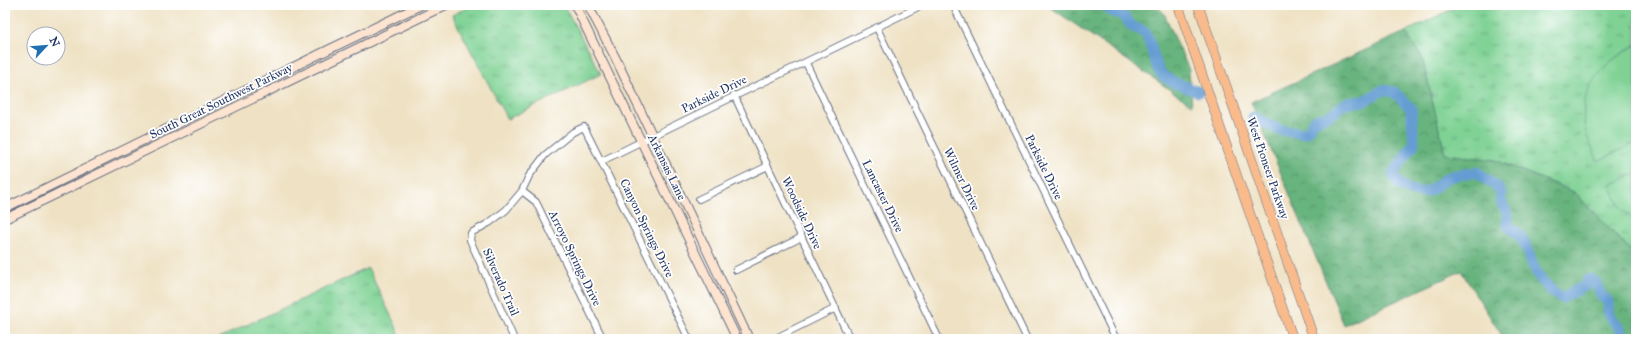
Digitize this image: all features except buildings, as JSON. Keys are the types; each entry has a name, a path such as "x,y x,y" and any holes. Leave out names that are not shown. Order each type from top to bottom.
{"main road":[{"name":"South Great Southwest Parkway","path":"5,208 421,5"},
{"name":"Arkansas Lane","path":"575,5 737,339"},
{"name":"Arkansas Lane","path":"588,5 615,57 749,339"},
{"path":"1178,5 1293,339"},
{"name":"West Pioneer Parkway","path":"1198,5 1314,339"},
{"name":"South Great Southwest Parkway","path":"5,219 338,59 443,6"},
{"path":"332,48 338,59"}],"street":[{"name":"Parkside Drive","path":"602,160 806,63 922,5"},
{"name":"Parkside Drive","path":"952,5 1116,339"},
{"name":"Wilmer Drive","path":"877,28 1027,339"},
{"name":"Lancaster Drive","path":"806,63 939,339"},
{"name":"Woodside Drive","path":"734,96 850,339"},
{"name":"Canyon Springs Drive","path":"522,191 529,176 545,155 573,132 584,127 602,160 689,339"},
{"path":"699,199 768,166"},
{"name":"Silverado Trail","path":"514,339 470,240 471,233 489,223 506,210 522,191"},
{"name":"Arroyo Springs Drive","path":"522,191 536,202 603,339"},
{"path":"736,270 802,237"},
{"path":"774,339 836,308"}],"green space":[{"path":"473,5 564,5 601,74 507,119 452,15"},
{"path":"1047,5 1156,5 1164,13 1189,70 1192,105"},
{"path":"1460,5 1636,5 1636,256 1574,192 1495,160 1445,154 1422,57 1405,32"},
{"path":"1405,32 1422,57 1445,154 1495,160 1574,192 1636,256 1636,339 1504,339 1461,271 1344,325 1251,102"},
{"path":"1636,45 1636,142 1598,161 1585,129 1585,101 1595,78 1603,68"},
{"path":"1636,173 1636,222 1620,207 1610,185"},
{"path":"368,268 402,339 217,339"}],"waterway":[{"path":"1105,5 1111,11 1121,14 1133,27 1143,31 1148,38 1158,69 1163,76 1173,82 1199,92"},
{"path":"1253,117 1280,130 1304,133 1309,130 1314,121 1332,114 1342,105 1364,101 1383,90 1394,92 1411,108 1414,144 1393,173 1398,182 1407,189 1423,192 1431,190 1449,177 1477,172 1497,187 1501,193 1501,201 1508,214 1508,226 1515,231 1524,242 1533,266 1545,284 1562,298 1585,286 1588,280 1591,279 1597,284 1602,297 1607,300 1609,304 1609,315 1619,327 1625,339"}]}
